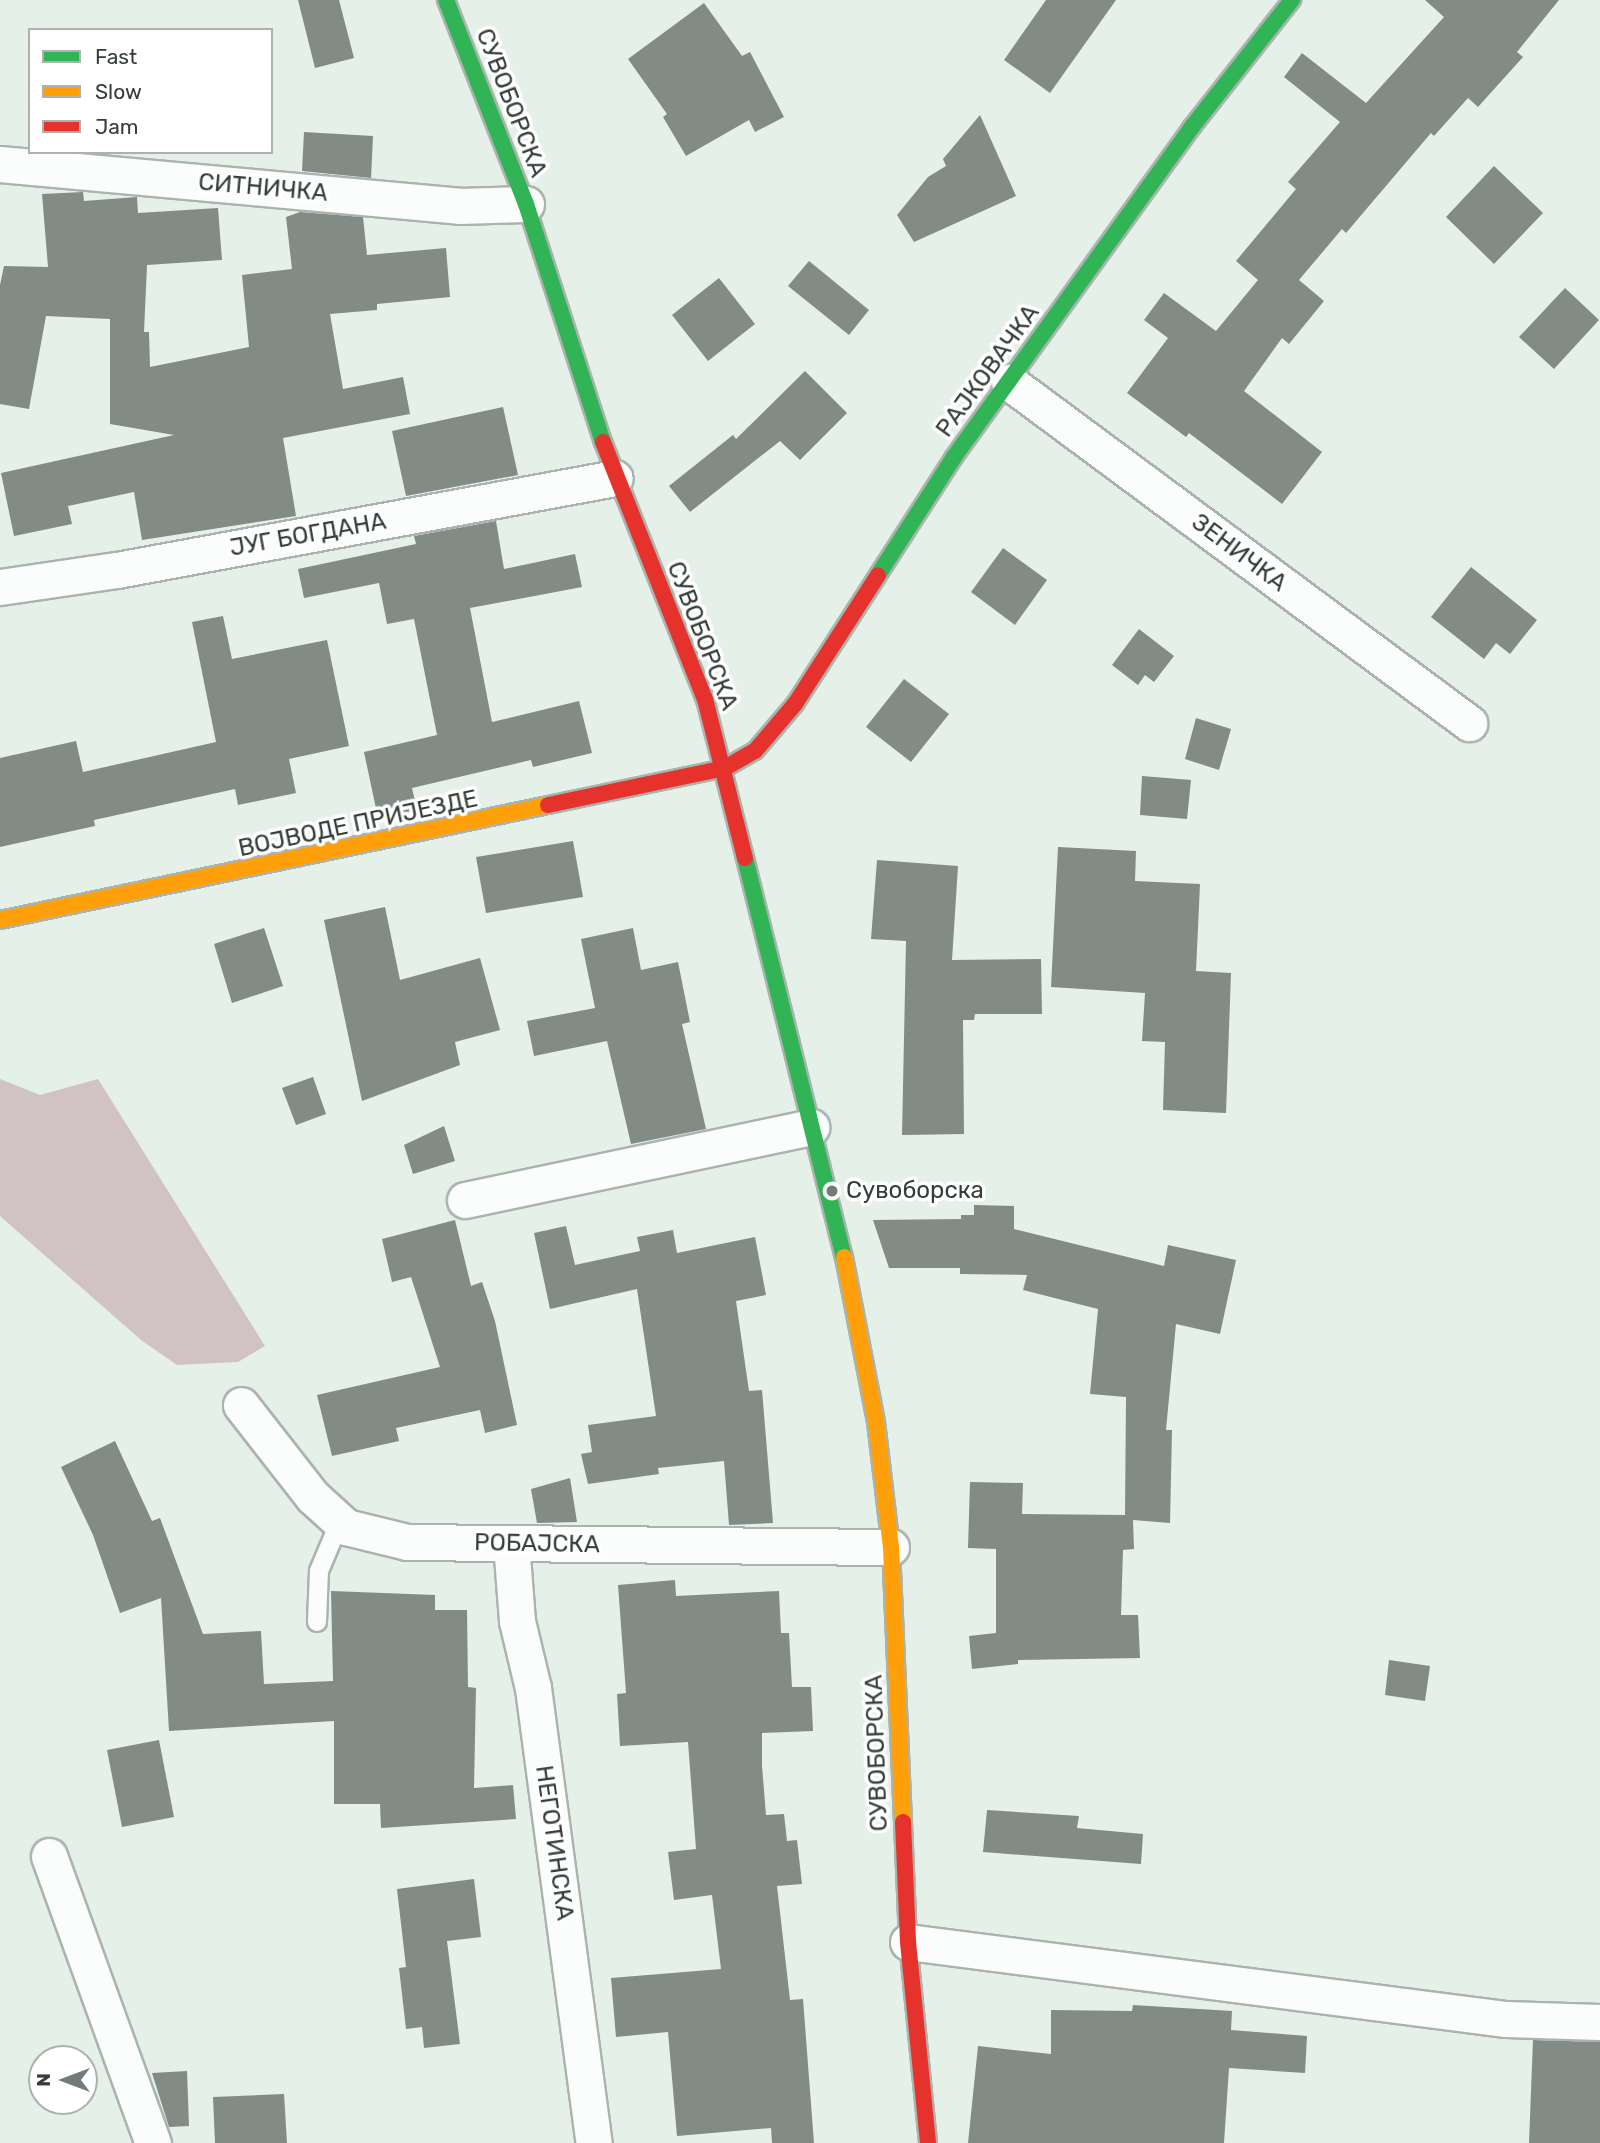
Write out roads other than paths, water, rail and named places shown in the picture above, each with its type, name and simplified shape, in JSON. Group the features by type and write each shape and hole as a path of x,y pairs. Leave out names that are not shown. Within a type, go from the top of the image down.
{"main road":[{"name":"СУВОБОРСКА","path":"446,0 526,204 615,478 699,682 725,768 852,1289 876,1422 891,1547 908,1941 928,2143"},
{"name":"РАЈКОВАЧКА","path":"725,768 755,751 795,705 954,457 1192,127 1292,0"},
{"name":"ВОЈВОДЕ ПРИЈЕЗДЕ","path":"0,920 725,768"}],"street":[{"name":"СИТНИЧКА","path":"0,164 459,206 526,204"},
{"name":"ЗЕНИЧКА","path":"1009,382 1469,723"},
{"name":"ЈУГ БОГДАНА","path":"0,587 117,570 615,478"},
{"path":"465,1200 811,1127"},
{"name":"РОБАЈСКА","path":"241,1405 313,1497 346,1527 407,1542 891,1547"},
{"name":"НЕГОТИНСКА","path":"511,1543 517,1621 533,1688 594,2143"},
{"path":"49,1856 153,2143"},
{"path":"908,1941 1506,2020 1600,2022"}],"lane":[{"path":"317,1622 319,1571 340,1521"}],"place":[{"name":"Сувоборска","path":"832,1191"}]}
